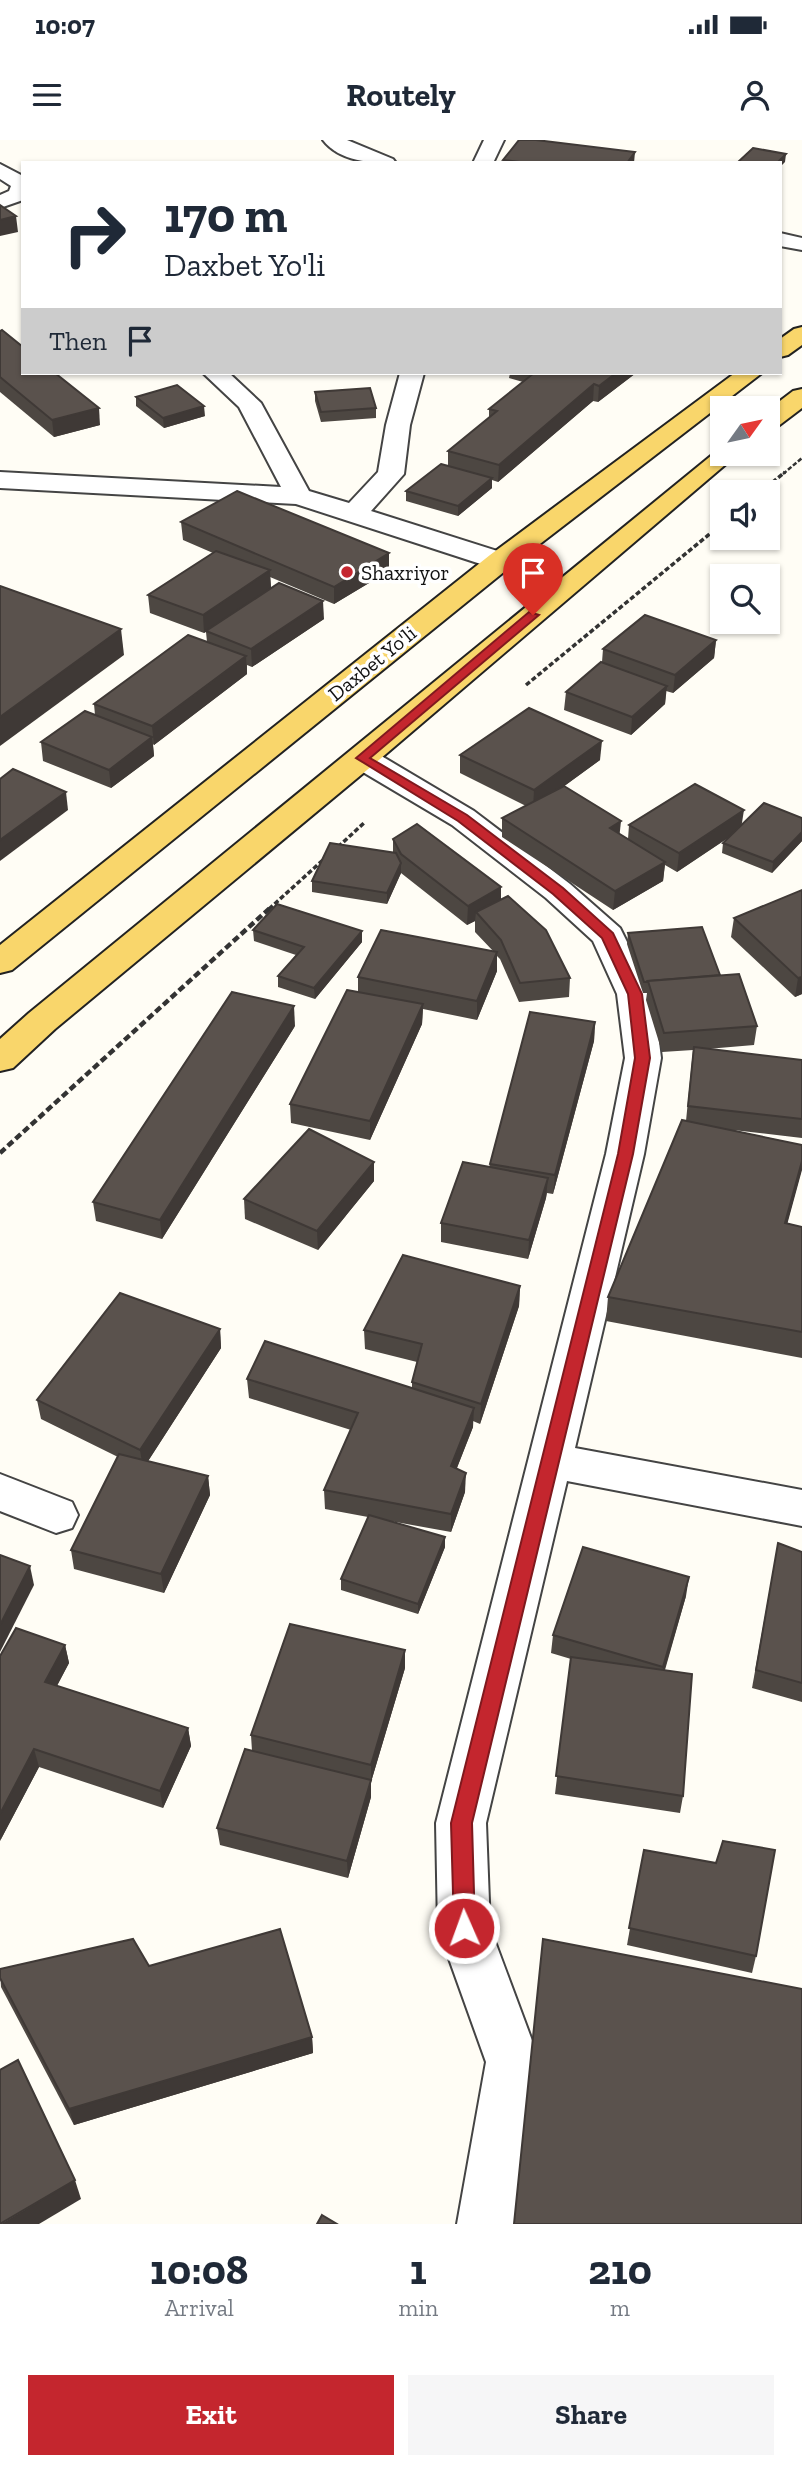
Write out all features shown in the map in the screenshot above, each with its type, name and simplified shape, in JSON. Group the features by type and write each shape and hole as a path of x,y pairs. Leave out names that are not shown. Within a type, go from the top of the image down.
{"main road":[{"path":"782,349 802,334"},
{"name":"Daxbet Yo'li","path":"0,962 500,561 747,375"},
{"path":"780,413 802,396"},
{"path":"0,1059 42,1021 711,466"}],"street":[{"path":"333,140 354,152 380,161"},
{"path":"484,161 494,140"},
{"path":"0,170 21,183"},
{"path":"4,210 18,195 21,187"},
{"path":"782,239 802,244"},
{"path":"217,375 249,403 299,496"},
{"path":"355,513 391,474 398,425 411,375"},
{"path":"0,480 299,496 500,561"},
{"path":"362,758 463,818 558,891 608,936 635,994 643,1058 625,1154 552,1461 461,1823 464,1928 513,2062 486,2224"},
{"path":"552,1461 802,1508"},
{"path":"0,1492 56,1515"}],"path":[{"path":"775,480 802,458"},
{"path":"523,688 710,534"},
{"path":"336,848 407,784"},
{"path":"0,1153 326,858"}],"building":[{"path":"519,140 635,152 628,161 503,160"},
{"path":"753,148 786,154 779,161 739,161"},
{"path":"0,205 16,216 0,220"},
{"path":"0,331 21,345 21,375 58,375 99,408 52,420 0,377"},
{"path":"532,375 613,375 599,386 594,384 499,465 448,451 497,411 489,409"},
{"path":"177,385 204,406 163,418 136,397"},
{"path":"370,388 376,408 321,412 315,392"},
{"path":"441,464 492,478 458,506 406,491"},
{"path":"237,491 389,553 334,587 181,522"},
{"path":"216,551 270,570 203,615 148,595"},
{"path":"279,583 323,601 251,649 206,631"},
{"path":"0,586 121,629 0,717"},
{"path":"645,615 716,640 675,675 603,649"},
{"path":"188,635 246,656 152,726 94,704"},
{"path":"601,662 667,686 632,717 566,692"},
{"path":"529,708 602,741 534,790 460,755"},
{"path":"85,711 152,737 109,770 41,742"},
{"path":"13,769 66,792 0,840 0,779"},
{"path":"695,784 744,810 679,853 629,825"},
{"path":"564,786 621,821 610,828 665,862 615,891 502,818"},
{"path":"764,803 802,818 802,832 773,862 723,843"},
{"path":"417,824 501,887 468,906 401,854 393,839"},
{"path":"330,843 396,853 401,863 387,893 312,881"},
{"path":"802,890 802,977 798,978 734,918"},
{"path":"508,896 546,930 570,978 520,983 501,940 476,912"},
{"path":"277,904 362,931 314,988 278,976 304,947 253,930"},
{"path":"702,927 720,975 644,982 628,933"},
{"path":"381,930 497,952 477,1001 358,977"},
{"path":"739,974 757,1026 664,1033 648,981"},
{"path":"347,990 423,1004 370,1121 290,1104"},
{"path":"232,992 294,1006 160,1220 93,1202"},
{"path":"530,1012 595,1022 555,1175 490,1164"},
{"path":"694,1047 802,1060 802,1119 688,1106"},
{"path":"682,1120 802,1145 802,1161 785,1223 802,1227 802,1332 608,1297"},
{"path":"309,1129 374,1162 317,1231 244,1199"},
{"path":"463,1162 548,1178 529,1240 441,1223"},
{"path":"403,1255 520,1286 481,1404 412,1382 422,1344 364,1330"},
{"path":"120,1293 220,1329 140,1450 37,1400"},
{"path":"265,1341 474,1408 451,1466 466,1473 451,1514 324,1490 358,1413 247,1379"},
{"path":"119,1454 208,1476 161,1574 71,1550"},
{"path":"369,1515 445,1537 418,1604 341,1579"},
{"path":"778,1543 802,1552 802,1683 756,1670"},
{"path":"583,1547 689,1577 663,1667 553,1635"},
{"path":"0,1555 30,1566 0,1625"},
{"path":"290,1624 405,1650 371,1765 251,1735"},
{"path":"16,1628 65,1645 45,1682 188,1728 160,1791 34,1749 0,1814 0,1656"},
{"path":"571,1657 692,1674 683,1796 556,1776"},
{"path":"245,1749 371,1780 347,1861 217,1828"},
{"path":"723,1841 775,1850 756,1956 629,1928 644,1850 716,1863"},
{"path":"280,1929 312,2037 69,2109 0,1978 0,1969 133,1939 149,1966"},
{"path":"543,1939 802,1989 802,2224 514,2224"},
{"path":"18,2060 75,2180 0,2224 0,2070"},
{"path":"322,2215 337,2224 317,2224"}],"place":[{"name":"Shaxriyor","path":"347,572"}],"route":[{"path":"464,1928 461,1823 552,1461 625,1154 643,1058 635,994 608,936 558,891 463,818 362,758 533,615"}]}
